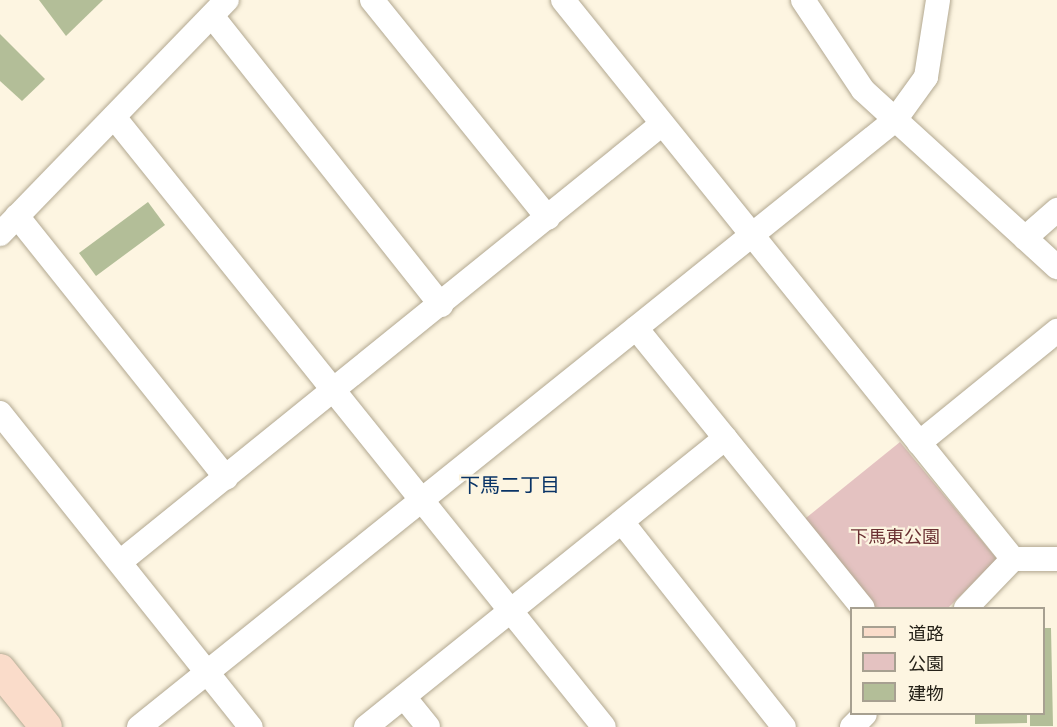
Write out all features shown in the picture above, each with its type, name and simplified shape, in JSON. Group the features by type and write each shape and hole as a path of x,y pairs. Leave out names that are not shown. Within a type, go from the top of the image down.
{"main road":[{"path":"0,670 46,727"}],"street":[{"path":"372,0 548,218"},
{"path":"803,0 863,90 1057,267"},
{"path":"138,727 423,501 895,120 926,77 938,0"},
{"path":"568,2 750,236 1013,559"},
{"path":"0,234 219,8 441,305"},
{"path":"114,117 604,727"},
{"path":"120,562 335,392 662,124"},
{"path":"1025,238 1057,210"},
{"path":"17,216 226,478"},
{"path":"636,328 861,607"},
{"path":"919,443 1057,331"},
{"path":"3,423 120,562 250,727"},
{"path":"366,727 512,612 725,438"},
{"path":"622,522 784,727"},
{"path":"968,607 1013,559 1057,559"},
{"path":"404,697 428,727"},
{"path":"852,727 864,715"}],"green space":[{"name":"下馬東公園","path":"900,442 997,559 949,607 869,607 801,522"}],"building":[{"path":"39,0 103,0 66,36"},
{"path":"0,34 45,79 22,101 0,81"},
{"path":"148,202 165,225 96,276 79,253"},
{"path":"1045,628 1051,628 1053,726 1030,726 1030,715 1045,715"},
{"path":"975,715 1027,715 1027,723 975,724"}],"district":[{"name":"下馬二丁目","path":"510,485"}]}
